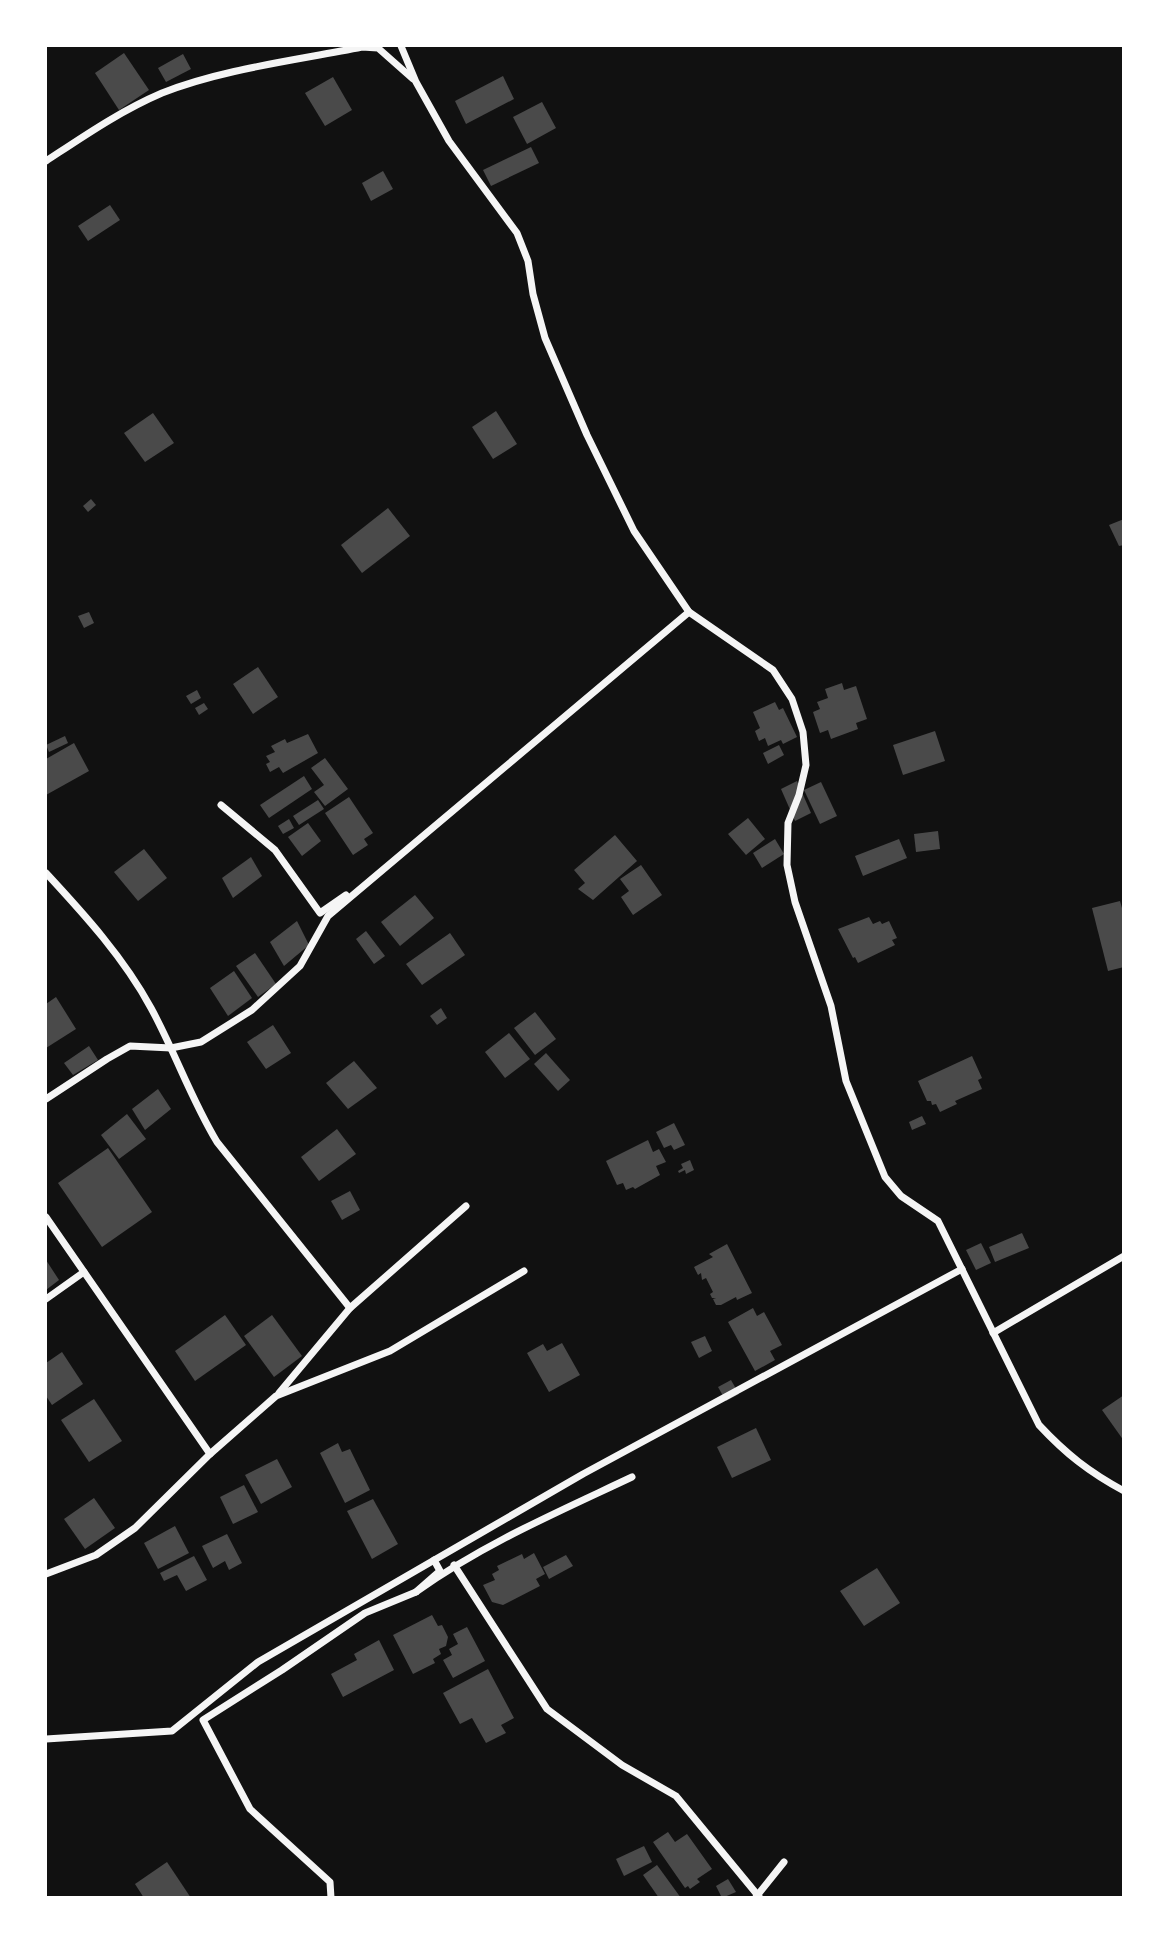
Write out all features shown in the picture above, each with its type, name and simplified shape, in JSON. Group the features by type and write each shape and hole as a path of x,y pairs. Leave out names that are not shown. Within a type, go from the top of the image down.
{"street":[{"path":"401,46 416,82 449,141 517,233 528,261 533,294 545,338 587,435 634,531 690,612 774,670 792,699 803,732 806,765 799,795 788,823 787,865 795,902 831,1006 846,1081 885,1177 901,1196 938,1222 1039,1425 1065,1453 1095,1475 1124,1491"},
{"path":"46,161 117,114 164,93 214,77 362,47 378,48 416,82"},
{"path":"46,1099 130,1046 171,1048 201,1042 252,1010 300,965 328,916 690,612"},
{"path":"221,806 275,850 320,913 389,864"},
{"path":"46,873 76,905 117,957 149,1004 202,1117 217,1142 350,1308"},
{"path":"46,1574 96,1555 135,1528 210,1454 276,1396 350,1308 466,1206"},
{"path":"46,1217 210,1454"},
{"path":"993,1333 1124,1256"},
{"path":"46,1739 172,1731 258,1662 583,1474 962,1269"},
{"path":"276,1396 390,1351 524,1271"},
{"path":"46,1299 84,1272"},
{"path":"331,1898 330,1882 250,1808 203,1720 365,1613 416,1592 454,1565 517,1530 632,1477"},
{"path":"416,1592 440,1571 434,1560"},
{"path":"454,1565 547,1709 622,1765 676,1796 757,1897 784,1862"}],"building":[{"path":"124,53 149,90 119,110 95,73"},
{"path":"183,54 191,69 166,82 158,68"},
{"path":"503,76 514,99 466,124 455,101"},
{"path":"333,77 352,110 325,126 305,93"},
{"path":"542,102 556,128 527,144 513,117"},
{"path":"531,147 539,163 491,186 483,170"},
{"path":"383,171 393,189 371,201 362,183"},
{"path":"110,205 120,220 88,241 78,226"},
{"path":"496,411 517,444 493,459 472,427"},
{"path":"153,413 174,443 145,462 124,433"},
{"path":"91,499 96,505 88,512 83,506"},
{"path":"388,508 410,536 362,573 341,545"},
{"path":"1124,519 1124,545 1119,546 1109,525"},
{"path":"89,612 94,623 84,628 78,616"},
{"path":"258,667 278,697 253,714 233,684"},
{"path":"842,683 844,690 856,686 867,719 856,723 858,729 831,739 828,730 820,733 813,712 820,709 817,702 828,698 825,689"},
{"path":"197,690 201,698 191,704 186,696"},
{"path":"775,702 779,710 783,708 797,737 783,744 781,740 768,746 765,738 759,741 755,731 760,728 753,712"},
{"path":"204,703 208,709 199,715 195,708"},
{"path":"935,731 945,761 903,775 893,745"},
{"path":"308,734 318,753 283,773 279,767 270,772 266,764 270,762 266,756 275,752 271,746 285,739 287,743"},
{"path":"65,736 68,743 49,752 46,745"},
{"path":"74,743 89,771 46,795 46,759"},
{"path":"779,745 784,755 768,764 763,753"},
{"path":"325,758 348,789 325,806 314,792 324,785 311,768"},
{"path":"304,776 312,789 269,818 260,805"},
{"path":"797,781 811,813 795,821 781,789"},
{"path":"821,782 837,816 820,824 804,790"},
{"path":"349,797 373,833 364,839 368,845 353,855 325,813"},
{"path":"318,800 324,809 299,825 293,816"},
{"path":"748,818 765,839 746,855 728,834"},
{"path":"289,819 294,828 283,834 278,826"},
{"path":"308,823 321,841 302,856 288,837"},
{"path":"938,831 940,849 916,852 914,834"},
{"path":"615,835 637,861 593,900 578,889 585,883 574,870"},
{"path":"775,839 784,854 762,868 753,853"},
{"path":"899,839 907,858 863,876 855,856"},
{"path":"144,849 167,878 138,901 114,872"},
{"path":"251,857 262,876 233,898 222,878"},
{"path":"641,865 662,895 633,915 621,897 629,891 620,879"},
{"path":"415,895 434,918 400,946 381,922"},
{"path":"1120,901 1124,915 1124,967 1108,971 1092,908"},
{"path":"869,917 873,924 889,921 897,938 892,940 895,945 858,963 838,929"},
{"path":"297,921 309,945 284,966 270,942"},
{"path":"366,931 385,956 374,964 356,939"},
{"path":"450,933 465,955 422,985 406,964"},
{"path":"255,953 276,984 258,997 236,966"},
{"path":"234,971 252,998 228,1016 210,988"},
{"path":"56,997 76,1029 46,1048 46,1004"},
{"path":"441,1008 447,1018 437,1025 430,1016"},
{"path":"535,1012 556,1039 535,1055 514,1028"},
{"path":"273,1025 291,1053 266,1069 247,1042"},
{"path":"509,1033 530,1059 505,1078 485,1052"},
{"path":"89,1046 98,1060 73,1075 64,1063"},
{"path":"546,1053 570,1080 558,1091 534,1064"},
{"path":"972,1056 982,1078 978,1080 982,1089 955,1101 957,1104 940,1112 936,1104 932,1105 931,1101 927,1101 918,1081"},
{"path":"354,1061 377,1088 348,1109 326,1083"},
{"path":"158,1089 171,1109 145,1130 132,1109"},
{"path":"127,1114 146,1139 119,1159 101,1135"},
{"path":"922,1116 926,1124 912,1130 909,1122"},
{"path":"674,1123 685,1145 674,1150 671,1145 664,1148 656,1132"},
{"path":"337,1129 356,1154 319,1181 301,1157"},
{"path":"648,1140 653,1152 659,1149 666,1162 656,1166 660,1175 635,1189 633,1187 626,1190 623,1183 617,1185 606,1161"},
{"path":"108,1148 152,1212 102,1247 58,1183"},
{"path":"690,1160 694,1170 686,1174 685,1170 679,1173 683,1168 681,1164"},
{"path":"350,1191 360,1210 342,1220 331,1201"},
{"path":"1022,1233 1029,1248 995,1262 989,1247"},
{"path":"981,1243 991,1263 976,1270 966,1250"},
{"path":"727,1244 752,1293 716,1305 713,1299 716,1298 712,1298 710,1294 713,1292 706,1278 702,1280 701,1273 698,1275 694,1267 713,1257 709,1254"},
{"path":"46,1260 59,1280 46,1290"},
{"path":"753,1308 757,1316 764,1312 782,1345 770,1351 775,1360 755,1371 728,1322"},
{"path":"225,1315 246,1345 195,1381 175,1351"},
{"path":"272,1315 302,1356 274,1377 244,1336"},
{"path":"705,1336 712,1351 699,1358 691,1342"},
{"path":"562,1343 580,1375 549,1392 527,1353 543,1344 547,1351"},
{"path":"62,1352 83,1384 52,1405 46,1396 46,1363"},
{"path":"731,1380 739,1394 726,1401 718,1387"},
{"path":"1124,1395 1124,1441 1102,1410"},
{"path":"94,1399 122,1441 89,1462 61,1420"},
{"path":"756,1428 771,1460 732,1478 717,1447"},
{"path":"338,1443 342,1452 350,1449 370,1490 345,1503 320,1453"},
{"path":"277,1459 292,1487 261,1504 245,1475"},
{"path":"244,1485 258,1512 233,1524 220,1497"},
{"path":"94,1498 115,1528 85,1549 64,1519"},
{"path":"373,1499 398,1544 372,1559 347,1511"},
{"path":"175,1526 189,1553 158,1569 144,1543"},
{"path":"227,1534 242,1563 229,1570 225,1561 213,1568 202,1546"},
{"path":"534,1553 545,1574 536,1579 540,1586 503,1605 492,1602 483,1585 495,1580 492,1574 499,1570 497,1566 522,1554 524,1559"},
{"path":"566,1555 573,1566 549,1579 543,1567"},
{"path":"194,1556 207,1580 186,1591 177,1575 164,1581 160,1573"},
{"path":"877,1568 900,1603 864,1626 840,1591"},
{"path":"432,1615 438,1626 442,1625 448,1637 446,1646 439,1649 441,1654 433,1659 435,1663 413,1674 393,1635"},
{"path":"467,1627 485,1661 453,1678 443,1660 452,1655 449,1649 458,1644 453,1634"},
{"path":"379,1640 394,1670 343,1697 331,1674 357,1660 354,1654"},
{"path":"488,1669 514,1718 501,1725 506,1733 486,1743 472,1718 460,1724 443,1693"},
{"path":"668,1832 675,1842 687,1834 712,1869 697,1879 700,1882 690,1889 688,1886 685,1888 653,1842"},
{"path":"644,1846 652,1862 624,1876 616,1859"},
{"path":"167,1862 191,1898 144,1898 135,1884"},
{"path":"657,1865 681,1898 659,1898 643,1875"},
{"path":"728,1879 736,1892 722,1898 716,1886"}]}
